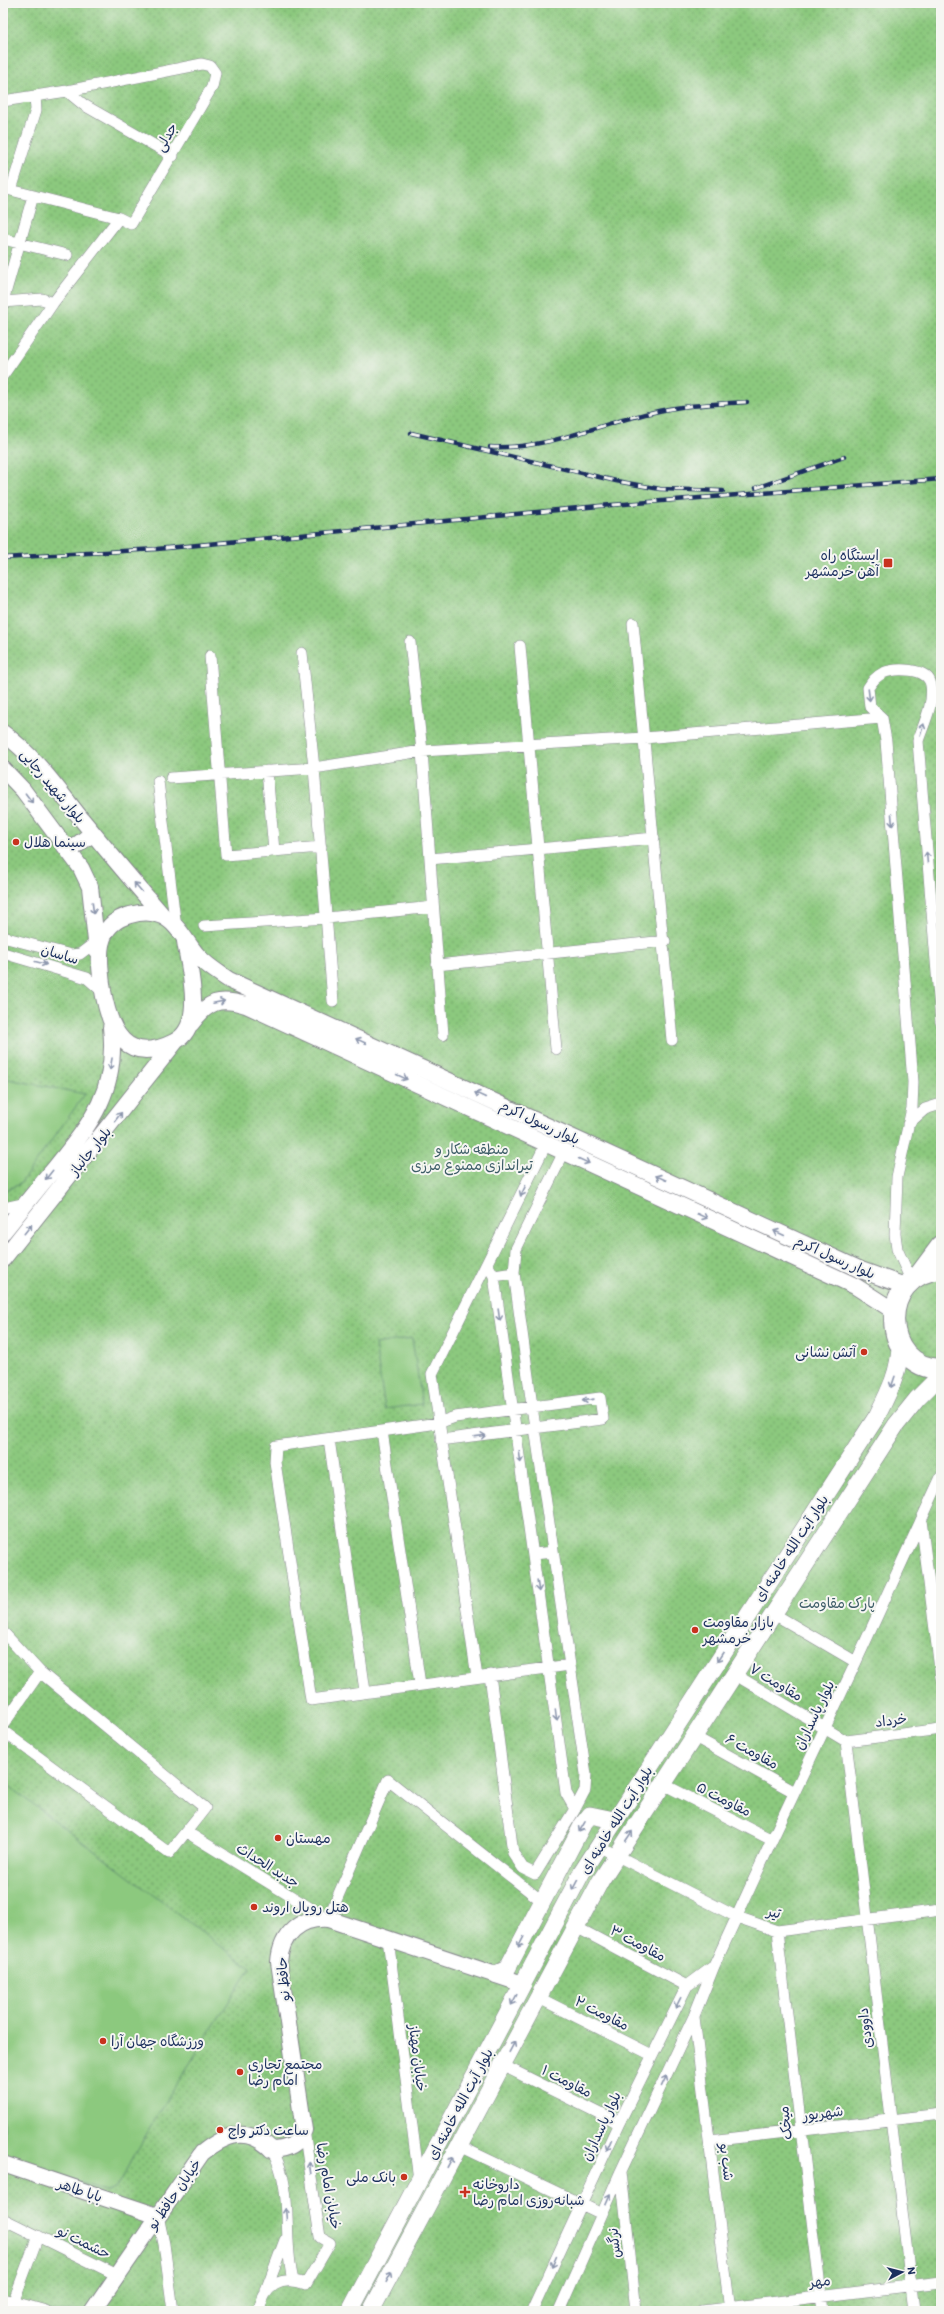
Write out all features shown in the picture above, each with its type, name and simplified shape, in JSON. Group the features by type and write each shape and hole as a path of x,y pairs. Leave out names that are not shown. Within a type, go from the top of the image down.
{"highway":[{"path":"941,1246 900,1294 894,1311 896,1334 900,1344 916,1361 926,1367 941,1370"},
{"path":"912,1280 941,1268"}],"main road":[{"name":"بلوار شهید رجایی","path":"3,733 14,741 44,773 163,916"},
{"name":"بلوار شهید رجایی","path":"3,769 23,790 81,868 90,887 98,961"},
{"path":"69,851 93,833"},
{"path":"152,912 163,916 181,935 194,1011 190,1025 176,1041 164,1047 137,1048 117,1036 111,1025 98,961 104,935 113,924 124,916 136,913 152,912"},
{"name":"بلوار رسول اکرم","path":"181,935 200,958 230,980 861,1270 912,1280"},
{"name":"بلوار رسول اکرم","path":"190,1025 201,1010 214,1002 228,1000 246,1005 855,1286 894,1311"},
{"name":"بلوار جانباز","path":"3,1232 86,1129 98,1109 103,1097 112,1062 113,1048 111,1025"},
{"name":"بلوار جانباز","path":"3,1259 176,1041"},
{"path":"526,1134 533,1119"},
{"name":"بلوار آیت الله خامنه ای","path":"351,2310 523,1984 598,1846 877,1416 893,1385 900,1360 900,1344"},
{"name":"بلوار آیت الله خامنه ای","path":"371,2311 615,1856 695,1737 734,1674 896,1426 917,1399 941,1375"},
{"path":"496,1974 507,1969 583,1824 590,1815 614,1820"},
{"name":"حافظ نو","path":"304,2130 280,1962 280,1951 285,1939 293,1928 305,1921 317,1918 328,1919 523,1984"},
{"path":"272,2150 291,2147 298,2142 304,2130"},
{"name":"خیابان حافظ نو","path":"93,2311 193,2164 216,2142 229,2136 253,2136 272,2150"},
{"name":"بابا طاهر","path":"3,2164 158,2216"}],"street":[{"name":"جدلی","path":"3,101 68,91 202,64 210,66 215,73 212,86 173,156 131,224 119,218"},
{"path":"68,91 84,105 173,156"},
{"path":"3,374 53,303 119,218 7,189 36,110 35,96"},
{"path":"33,196 3,301 42,298 53,303"},
{"path":"3,239 67,255"},
{"path":"633,623 672,1040"},
{"path":"410,642 422,751 443,1035"},
{"path":"520,646 556,1049"},
{"path":"302,653 314,768 333,1001"},
{"path":"210,656 226,855 321,847"},
{"path":"912,1280 899,1256 895,1234 897,1177 908,1124 913,1082 887,749 882,718 870,707 868,688 875,678 884,672 913,670 924,674 931,683 932,702 918,741 941,1022"},
{"path":"172,778 314,768 422,751 530,746 644,738 882,718"},
{"path":"267,771 274,851"},
{"path":"158,782 181,935"},
{"path":"430,859 654,838"},
{"path":"204,926 327,918 433,907"},
{"name":"ساسان","path":"3,937 70,955 80,954 96,941"},
{"path":"437,965 664,942"},
{"name":"ساسان","path":"3,953 87,978 104,993"},
{"path":"908,1124 925,1109 941,1104"},
{"path":"477,1677 438,1424 432,1374 546,1144"},
{"path":"490,1675 513,1853 523,1868 535,1874 585,1790 586,1774 535,1428 514,1273 516,1249 564,1152"},
{"path":"530,1176 547,1185"},
{"path":"3,1208 26,1203"},
{"path":"486,1264 494,1276 550,1668 566,1793 575,1809"},
{"path":"494,1276 514,1273"},
{"path":"441,1440 603,1419 600,1398 455,1417 438,1424 276,1446 274,1462 311,1700 365,1691 570,1665"},
{"path":"382,1431 420,1684"},
{"path":"329,1440 365,1691"},
{"name":"بلوار پاسداران","path":"558,2311 621,2171 694,2016 714,1966 941,1476"},
{"path":"921,1519 941,1677"},
{"path":"534,1554 553,1552"},
{"path":"774,1614 856,1662"},
{"path":"3,1632 40,1672 205,1808 169,1853 3,1731"},
{"path":"3,1725 40,1672"},
{"name":"مقاومت ۷","path":"734,1674 846,1741"},
{"name":"خرداد","path":"846,1741 941,1730"},
{"name":"مقاومت ۶","path":"695,1737 794,1792"},
{"name":"داوودی","path":"846,1741 914,2311"},
{"path":"328,1919 388,1780 543,1902"},
{"name":"مقاومت ۵","path":"663,1784 772,1840"},
{"name":"جدبد الحداث","path":"193,1836 328,1919"},
{"name":"تیر","path":"598,1846 737,1917 777,1931 941,1910"},
{"name":"مقاومت ۳","path":"576,1927 687,1986"},
{"name":"میخک","path":"777,1931 823,2311"},
{"name":"خیابان مهناز","path":"388,1939 419,2181"},
{"name":"بلوار پاسداران","path":"532,2311 580,2204 687,1986 714,1966"},
{"name":"مقاومت ۲","path":"538,1998 652,2055"},
{"name":"شب بو","path":"694,2016 730,2309"},
{"name":"مقاومت ۱","path":"502,2065 619,2123"},
{"name":"شهریور","path":"709,2141 941,2114"},
{"name":"خیابان امام رضا","path":"293,2280 306,2284 330,2243 320,2236 304,2130"},
{"path":"459,2146 602,2214"},
{"name":"خیابان حافظ نو","path":"272,2150 279,2162 283,2178 288,2230 287,2251 293,2280"},
{"name":"نرگس","path":"621,2171 636,2311"},
{"path":"158,2216 164,2244 173,2311"},
{"name":"حشمت نو","path":"3,2219 117,2275"},
{"path":"259,2311 288,2230"},
{"path":"38,2236 9,2304 46,2311"},
{"path":"266,2290 279,2283 293,2280"},
{"name":"مهر","path":"702,2311 730,2309 821,2296 941,2282"}],"green space":[{"name":"منطقه شکار و تیراندازی ممنوع مرزی","path":"3,3 941,3 941,2311 3,2311"},
{"path":"3,1078 85,1094 20,1184 3,1191"},
{"path":"412,1338 422,1404 385,1409 375,1344"},
{"name":"ورزشگاه جهان آرا","path":"3,1782 250,1968 158,2114 115,2189 108,2192 3,2156"}],"railway":[{"path":"490,447 511,447 551,441 662,410 698,405 747,402"},
{"path":"411,433 616,481 660,489 723,491"},
{"path":"756,488 844,457"},
{"path":"3,558 157,549 599,506 941,479"}],"place":[{"name":"ایستگاه راه آهن خرمشهر","path":"888,563"},
{"name":"سینما هلال","path":"16,842"},
{"name":"آتش نشانی","path":"864,1352"},
{"name":"بازار مقاومت خرمشهر","path":"695,1630"},
{"name":"مهستان","path":"278,1838"},
{"name":"هتل رویال اروند","path":"254,1907"},
{"name":"ورزشگاه جهان آرا","path":"103,2041"},
{"name":"مجتمع تجاری امام رضا","path":"240,2072"},
{"name":"ساعت دکتر واچ","path":"220,2130"},
{"name":"بانک ملی","path":"404,2177"},
{"name":"داروخانه شبانه‌روزی امام رضا","path":"465,2192"}],"park label":[{"name":"پارک مقاومت","path":"837,1603"}]}
